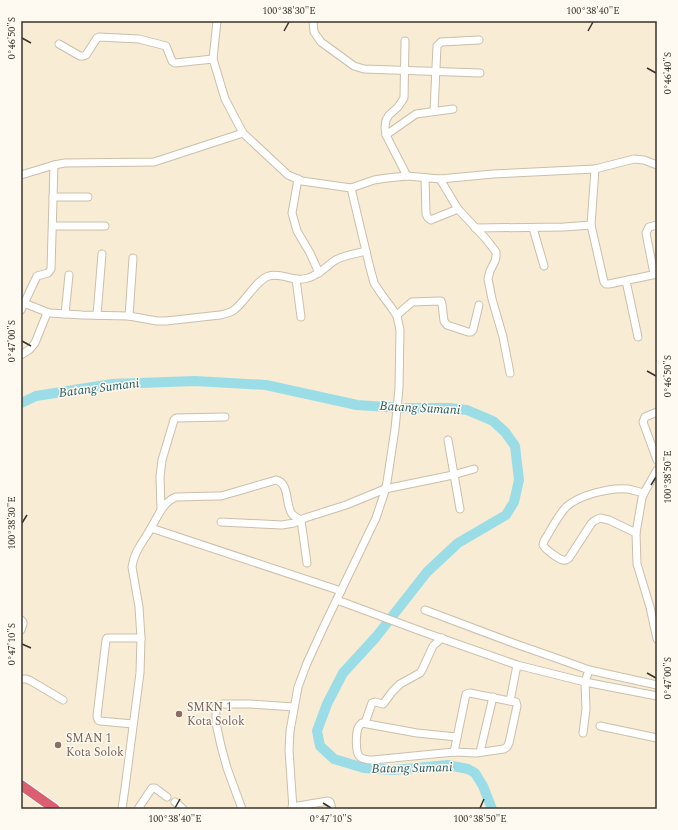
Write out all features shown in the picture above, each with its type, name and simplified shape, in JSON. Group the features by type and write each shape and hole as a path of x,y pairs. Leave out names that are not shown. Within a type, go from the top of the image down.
{"highway":[{"path":"21,785 56,809"}],"street":[{"path":"217,21 213,59 225,99 244,133 288,175 302,181 351,188 374,180 387,178 408,176 440,179 493,174 595,169 634,159 644,160 657,165"},
{"path":"313,21 313,31 321,42 354,66 364,69 480,73"},
{"path":"59,44 80,56 83,56 86,55 99,37 135,38 166,46 172,60 175,63 213,59"},
{"path":"405,40 404,98 398,107 389,115 386,120 385,127 386,135 408,176"},
{"path":"434,111 438,44 441,42 479,40"},
{"path":"386,135 416,114 453,109"},
{"path":"21,175 65,163 154,162 244,133"},
{"path":"21,310 37,276 48,273 51,268 54,165"},
{"path":"595,169 590,224 604,282 606,284 656,274 646,233 649,227 657,225"},
{"path":"425,178 428,218 431,220 458,209"},
{"path":"298,179 292,213 297,231 319,272"},
{"path":"440,179 458,209 496,252 495,261 488,279 503,337 510,373"},
{"path":"332,809 330,802 328,801 292,808 289,750 290,731 298,687 307,663 376,518 385,489 395,429 399,388 400,330 397,315 374,283 351,188"},
{"path":"53,197 88,197"},
{"path":"475,228 564,227 590,224"},
{"path":"53,226 105,226"},
{"path":"533,228 544,266"},
{"path":"24,303 47,313 129,316 157,321 220,315 234,310 260,282 269,276 274,275 299,280 311,277 335,261 366,250"},
{"path":"97,315 102,254"},
{"path":"129,316 133,258"},
{"path":"65,314 69,275"},
{"path":"296,279 301,317"},
{"path":"626,281 638,337"},
{"path":"397,315 412,302 441,301 445,324 471,332 473,330 479,305"},
{"path":"21,355 35,344 47,313"},
{"path":"657,412 645,417 643,422 657,460"},
{"path":"160,510 160,477 162,460 174,420 176,418 226,418"},
{"path":"448,440 460,509"},
{"path":"221,522 282,525 294,523 346,505 385,489 453,475 474,469"},
{"path":"657,470 642,498 636,533 637,564 654,608 657,639"},
{"path":"122,809 140,674 141,638 139,607 132,567 137,550 160,510 171,499 176,497 221,496 276,480 284,486 292,514 301,520"},
{"path":"636,533 609,520 600,518 590,524 566,560 562,560 545,549 543,545 552,528 572,502 600,492 616,489 628,489 644,493"},
{"path":"301,520 307,564"},
{"path":"151,528 341,591"},
{"path":"337,600 517,665 585,682 657,696"},
{"path":"425,610 589,670 657,685"},
{"path":"21,620 23,624 21,630"},
{"path":"133,724 100,721 98,720 97,716 107,638 141,638"},
{"path":"365,723 372,703 375,702 383,704 400,684 420,672 424,668 433,646 442,638"},
{"path":"510,701 517,665"},
{"path":"583,733 586,709 585,682 589,670"},
{"path":"21,679 31,681 63,700"},
{"path":"454,752 466,694 470,693 516,702 517,706 508,745 506,748 501,750 454,752 373,760 363,759 357,753 357,730 360,724 365,723 417,733 457,737"},
{"path":"480,752 493,697"},
{"path":"242,809 227,768 221,746 216,723 217,706 223,704 250,704 294,707"},
{"path":"600,726 657,738"},
{"path":"138,809 152,788 155,788 167,797"},
{"path":"175,802 183,809"}],"waterway":[{"name":"Batang Sumani","path":"21,403 36,396 112,384 195,381 266,385 357,405 467,410 493,421 505,432 515,446 519,480 514,502 506,515 458,543 427,572 376,637 343,673 327,704 317,731 320,746 334,759 364,768 393,770 448,765 468,769 475,773 483,786 492,809"}],"place":[{"name":"SMKN 1 Kota Solok","path":"179,714"},
{"name":"SMAN 1 Kota Solok","path":"58,745"}]}
